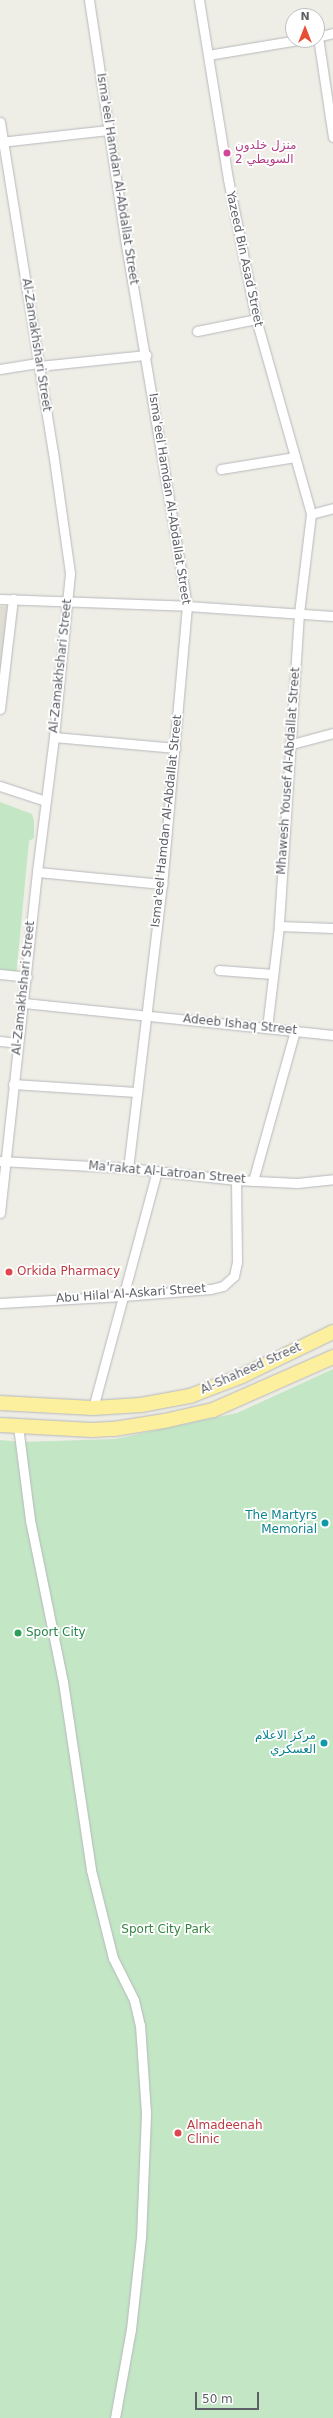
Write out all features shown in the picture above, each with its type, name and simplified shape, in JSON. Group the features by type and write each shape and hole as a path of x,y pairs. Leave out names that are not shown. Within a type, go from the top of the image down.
{"highway":[{"name":"Al-Shaheed Street","path":"0,1402 93,1408 142,1405 190,1396 242,1376 333,1332"},
{"name":"Al-Shaheed Street","path":"0,1425 114,1429 185,1417 213,1410 237,1401 333,1357"}],"street":[{"name":"Isma'eel Hamdan Al-Abdallat Street","path":"89,0 108,130 187,606 176,748 162,884 128,1168"},
{"name":"Yazeed Bin Asad Street","path":"199,0 203,35 208,55 228,179 256,319 311,514"},
{"path":"208,55 285,42"},
{"path":"319,48 333,137"},
{"name":"Al-Zamakhshari Street","path":"0,122 39,365 70,573 54,737 37,872 27,977 3,1161 0,1213"},
{"path":"2,142 108,130"},
{"path":"197,331 256,319"},
{"path":"0,369 146,355"},
{"path":"220,469 295,456"},
{"path":"311,514 333,508"},
{"name":"Mhawesh Yousef Al-Abdallat Street","path":"267,1028 279,926 292,744 299,613 311,514"},
{"path":"0,599 187,606 333,616"},
{"path":"0,709 13,600"},
{"path":"292,744 333,733"},
{"path":"54,737 176,748"},
{"path":"0,786 46,801"},
{"path":"37,872 162,884"},
{"path":"279,926 333,928"},
{"path":"219,970 273,974"},
{"path":"0,974 27,977"},
{"name":"Adeeb Ishaq Street","path":"24,1003 333,1035"},
{"path":"253,1181 295,1031"},
{"path":"0,1041 18,1042"},
{"path":"13,1084 136,1092"},
{"name":"Ma'rakat Al-Latroan Street","path":"3,1161 128,1168 253,1181 296,1183 333,1179"},
{"path":"93,1408 157,1171"},
{"name":"Abu Hilal Al-Askari Street","path":"0,1303 211,1289 230,1281 234,1276 237,1262 236,1180"},
{"path":"18,1426 30,1520 63,1682 91,1870 113,1958 134,2000 140,2025 146,2114 142,2237 131,2329 115,2418"}],"shaded area":[{"path":"0,606 7,607 0,673"}],"green space":[{"path":"0,802 32,814 34,821 34,838 29,841 16,977 0,975"},
{"name":"Sport City Park","path":"333,1369 333,2418 0,2418 0,1440 22,1442 115,1439 237,1413"}],"place":[{"name":"منزل خلدون السويطي 2","path":"227,153"},
{"name":"Orkida Pharmacy","path":"9,1272"},
{"name":"The Martyrs Memorial","path":"325,1523"},
{"name":"Sport City","path":"18,1633"},
{"name":"مركز الاعلام العسكري","path":"324,1743"},
{"name":"Almadeenah Clinic","path":"178,2133"}]}
